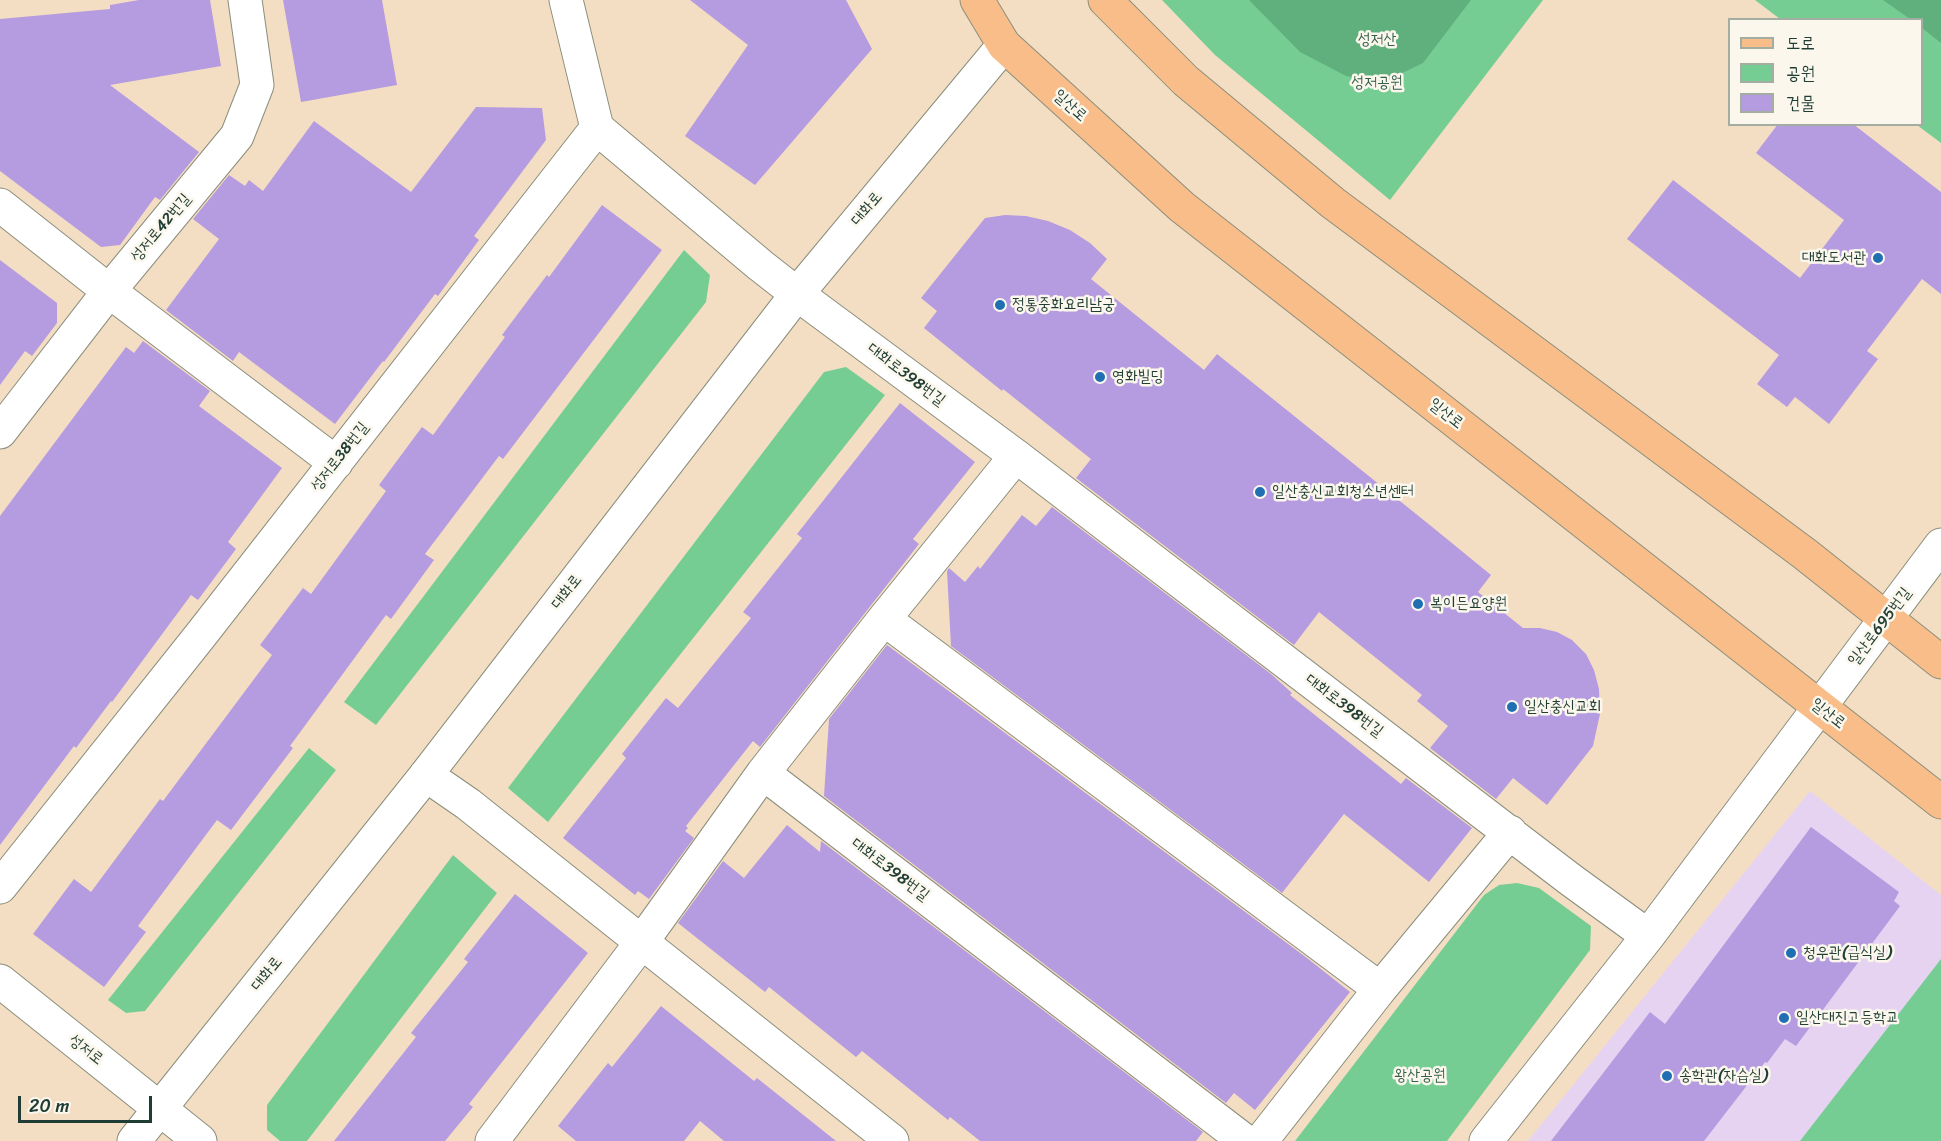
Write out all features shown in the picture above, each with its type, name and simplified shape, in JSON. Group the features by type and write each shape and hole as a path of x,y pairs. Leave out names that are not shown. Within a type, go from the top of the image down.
{"main road":[{"name":"일산로","path":"977,0 1004,45 1182,207 1941,802"},
{"path":"1105,0 1186,81 1333,203 1804,554 1941,662"}],"street":[{"name":"성저로42번길","path":"0,432 108,291 237,136 257,85 244,0"},
{"path":"566,0 597,128"},
{"name":"대화로","path":"134,1141 158,1108 426,775 796,294 1004,45"},
{"name":"대화로398번길","path":"597,128 796,294 1016,456 1571,880 1648,936"},
{"name":"성저로38번길","path":"0,887 200,636 597,128"},
{"path":"0,205 108,291 336,463"},
{"path":"492,1141 641,944 763,773 1016,456"},
{"name":"일산로695번길","path":"1486,1141 1648,936 1941,545"},
{"path":"884,619 1380,989"},
{"name":"대화로398번길","path":"763,773 1245,1141"},
{"path":"426,775 468,804 889,1140"},
{"path":"1261,1141 1380,989 1510,832"},
{"name":"성저로","path":"0,981 200,1141"}],"shaded area":[{"name":"일산대진고등학교","path":"1810,791 1941,895 1941,1141 1528,1141"}],"green space":[{"name":"성저공원","path":"1162,0 1543,0 1390,200 1215,55"},
{"name":"성저산","path":"1249,0 1471,0 1423,63 1384,82 1346,76 1300,52"},
{"path":"1755,0 1941,0 1941,143 1918,126 1923,126 1923,18 1779,18"},
{"path":"1883,0 1941,0 1941,43 1923,29 1923,18 1909,18"},
{"path":"684,250 710,275 706,302 376,725 344,702"},
{"path":"846,367 885,395 548,822 508,788 824,372"},
{"path":"309,748 336,770 145,1011 126,1013 108,1000"},
{"path":"453,855 497,893 307,1141 280,1141 267,1130 267,1105"},
{"name":"왕산공원","path":"1517,883 1539,888 1591,926 1590,950 1447,1141 1295,1141 1484,895 1499,885"},
{"path":"1941,959 1941,1141 1800,1141"}],"building":[{"path":"139,0 210,0 221,66 110,85 199,152 160,200 155,197 120,245 101,247 0,171 0,19 110,9 110,5"},
{"path":"283,0 382,0 397,85 301,102"},
{"path":"690,0 846,0 872,49 755,185 685,136 748,45"},
{"path":"476,107 542,108 546,140 474,236 479,240 438,296 435,294 335,424 239,352 233,361 166,310 219,239 193,219 229,175 245,186 249,180 263,191 314,121 411,192"},
{"name":"대화도서관","path":"1776,126 1856,126 1941,192 1941,294 1922,279 1867,351 1878,359 1829,424 1795,397 1787,407 1757,384 1779,355 1627,239 1673,180 1800,278 1844,220 1756,153"},
{"path":"602,205 662,250 503,459 499,456 425,554 434,560 391,619 386,615 290,746 293,748 231,830 217,820 138,926 146,932 104,987 33,934 74,879 91,892 160,799 163,801 272,655 260,645 303,588 311,594 386,491 379,485 422,427 433,435 505,337 502,335 547,275 549,277"},
{"path":"1005,215 1026,216 1048,221 1070,230 1090,243 1107,259 1091,279 1204,370 1217,354 1431,526 1491,575 1478,592 1523,628 1540,628 1557,632 1572,640 1586,654 1594,670 1599,689 1600,714 1593,746 1547,805 1513,778 1496,799 1430,748 1448,726 1417,701 1422,695 1319,612 1294,645 1076,478 1091,459 924,328 937,311 921,298 985,218"},
{"path":"0,260 57,303 57,323 32,356 25,351 0,385"},
{"path":"143,341 210,391 199,406 282,468 228,542 236,549 198,600 191,595 112,702 76,748 74,746 0,845 0,516 126,347 134,353"},
{"path":"900,403 975,462 913,539 919,544 760,747 753,741 686,826 688,828 685,831 694,838 649,899 638,891 635,895 563,838 626,758 622,754 666,698 678,708 751,618 743,612 802,538 797,534"},
{"path":"1052,507 1271,674 1292,693 1290,695 1401,784 1406,778 1472,828 1429,882 1344,814 1282,893 951,646 947,571 949,568 965,582 978,566 980,569 1022,515 1036,526"},
{"path":"887,645 1350,992 1255,1110 1234,1093 1226,1103 824,796 829,719"},
{"path":"787,825 820,852 821,841 1203,1132 1196,1141 980,1141 950,1117 948,1120 862,1051 856,1057 769,987 765,992 678,923 723,861 744,878"},
{"path":"1811,827 1899,892 1894,901 1900,906 1796,1046 1785,1039 1704,1141 1551,1141 1650,1012 1665,1024"},
{"path":"515,894 588,953 469,1104 473,1107 445,1141 334,1141 416,1037 411,1033 468,962 464,959"},
{"path":"661,1006 754,1081 757,1078 836,1141 724,1141 700,1121 684,1141 576,1141 558,1126 608,1063 612,1067"}],"place":[{"name":"대화도서관","path":"1878,258"},
{"name":"정통중화요리남궁","path":"1000,305"},
{"name":"영화빌딩","path":"1100,377"},
{"name":"일산충신교회청소년센터","path":"1260,492"},
{"name":"복이든요양원","path":"1418,604"},
{"name":"일산충신교회","path":"1512,707"},
{"name":"청우관(급식실)","path":"1791,953"},
{"name":"일산대진고등학교","path":"1784,1018"},
{"name":"송학관(자습실)","path":"1667,1076"}]}
